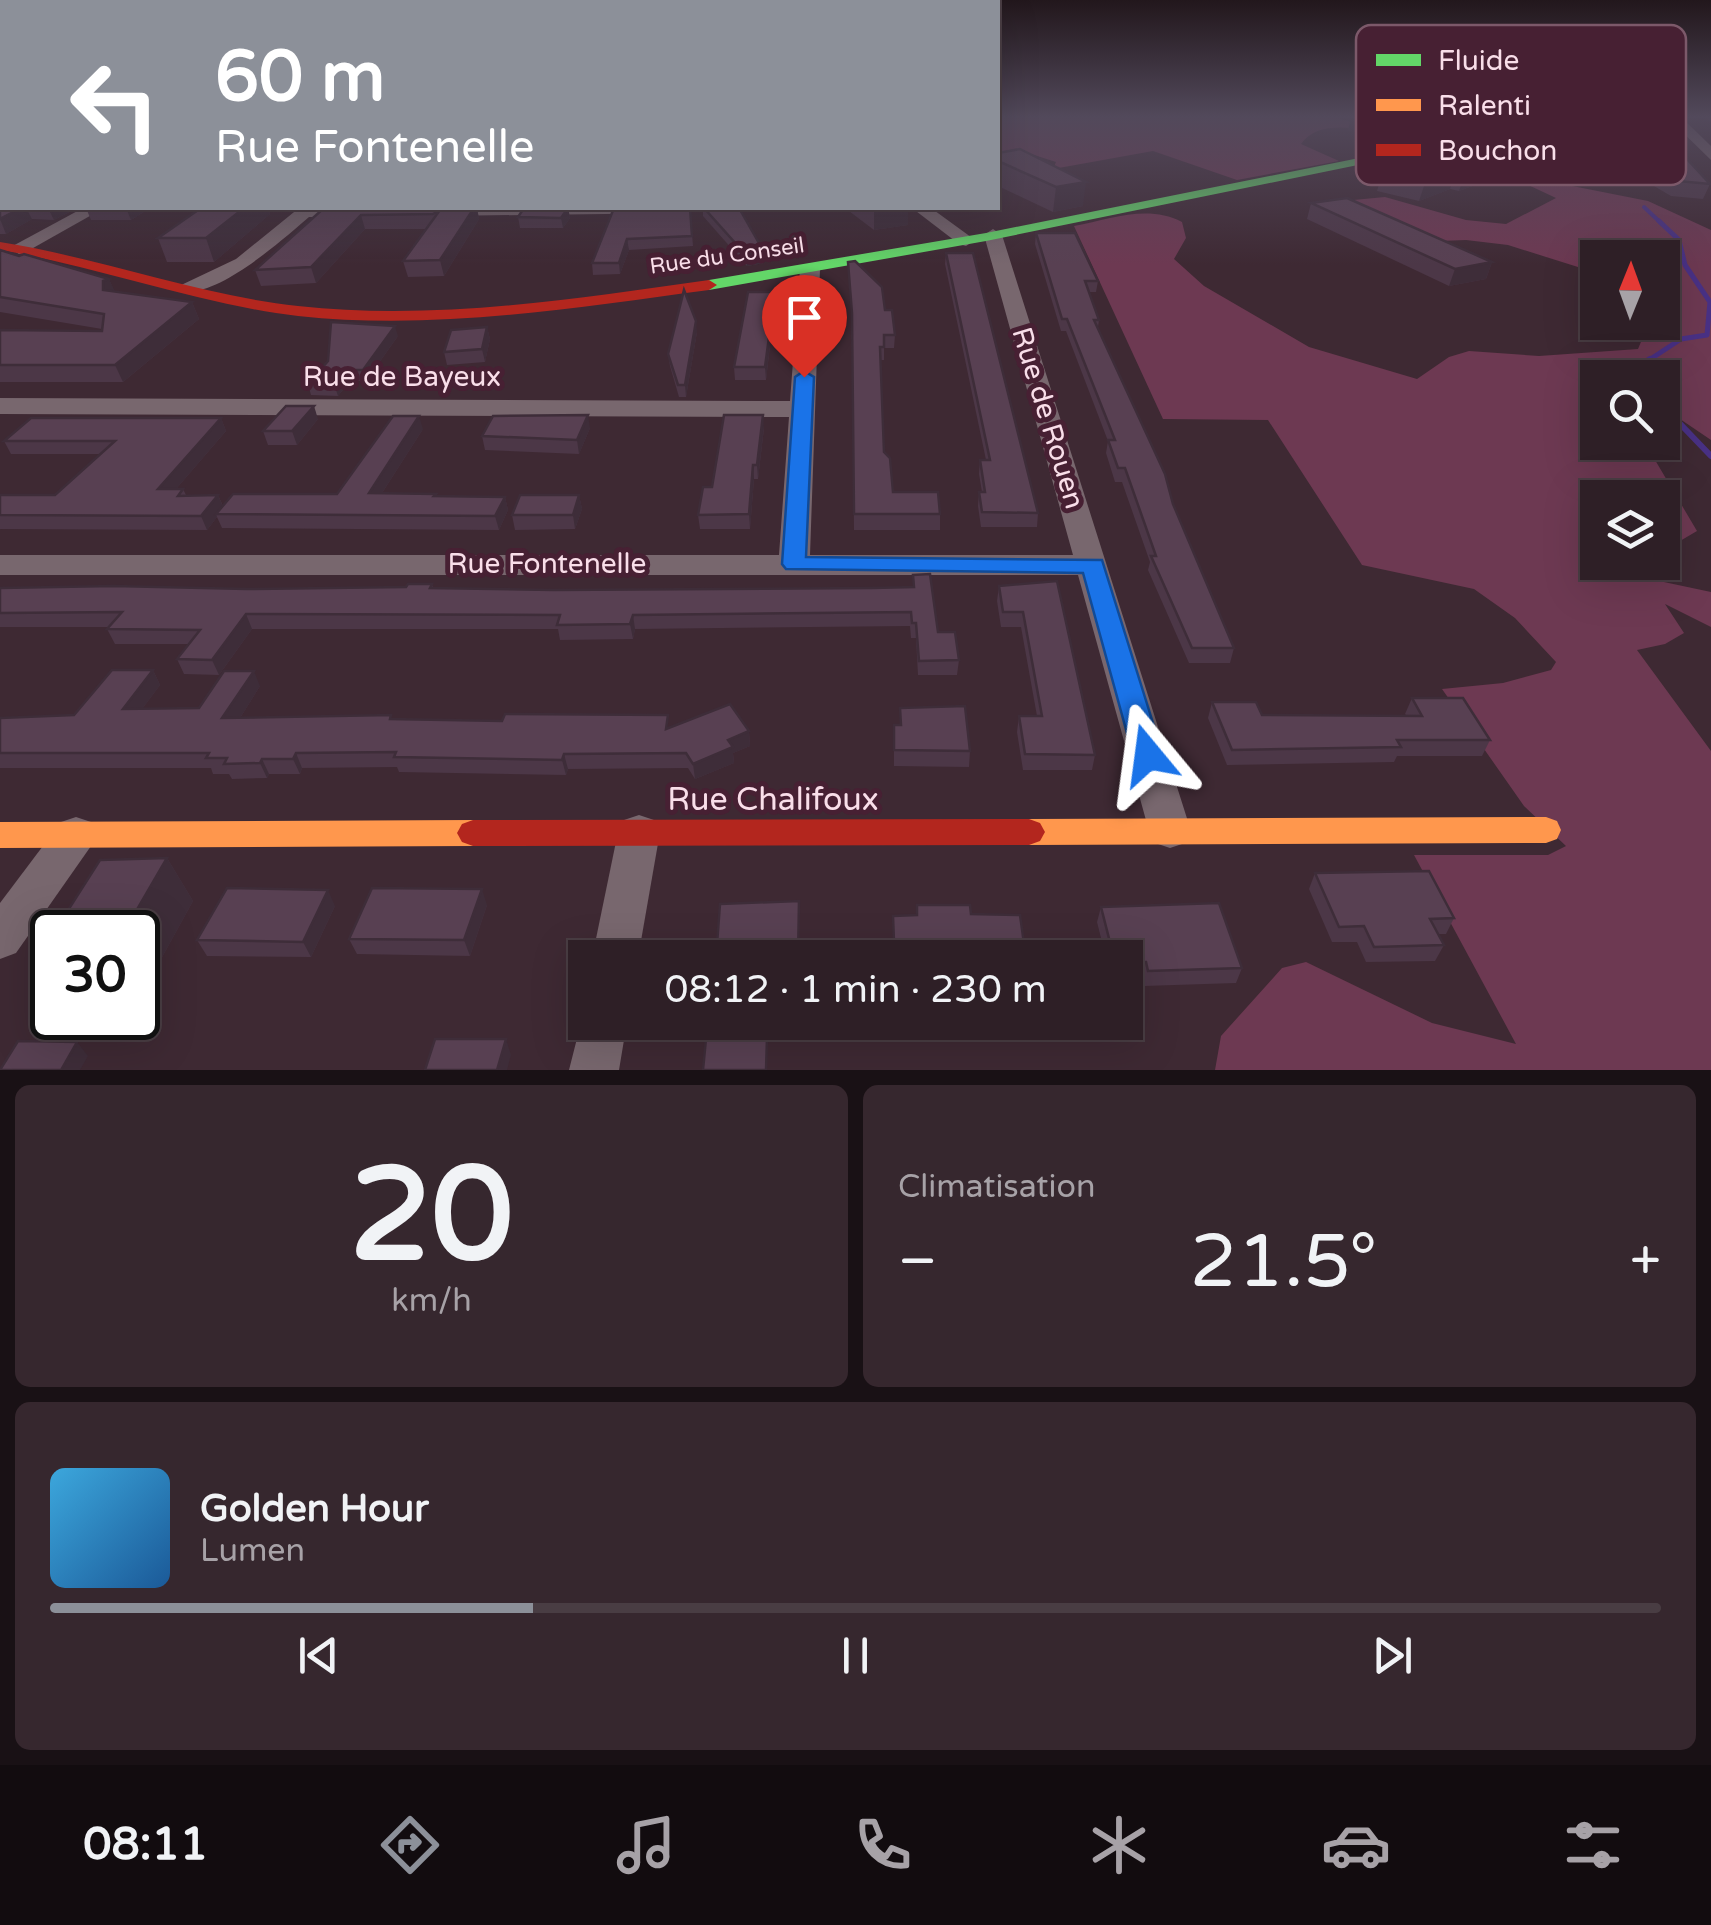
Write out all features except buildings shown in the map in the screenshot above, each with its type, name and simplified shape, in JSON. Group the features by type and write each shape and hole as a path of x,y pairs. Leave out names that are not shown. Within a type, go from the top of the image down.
{"street":[{"name":"Rue du Conseil","path":"14,252 90,259 280,310 410,314 617,296 810,269 1338,166"},
{"path":"14,252 91,210"},
{"path":"187,287 243,263 307,210 381,212"},
{"path":"419,211 458,210"},
{"path":"924,210 979,238"},
{"name":"Rue de Rouen","path":"979,238 1093,566 1170,831"},
{"path":"794,564 810,269"},
{"name":"Rue de Bayeux","path":"0,406 803,409"},
{"name":"Rue Fontenelle","path":"0,564 1093,566"},
{"name":"Rue Chalifoux","path":"0,834 1546,830"},
{"path":"618,940 639,832"},
{"path":"0,939 76,834"},
{"path":"594,1070 600,1040"}],"shaded area":[{"path":"1196,166 1313,166 1237,180"},
{"path":"1528,185 1567,185 1648,201 1711,230 1711,440 1680,419 1680,360 1580,360 1580,460 1655,460 1667,480 1580,480 1580,580 1654,580 1711,592 1711,627 1665,604 1684,633 1665,644 1637,650 1711,751 1711,1070 1215,1070 1221,1036 1282,968 1306,962 1432,1023 1516,1044 1414,855 1548,855 1566,846 1524,806 1442,689 1503,683 1551,670 1556,662 1515,618 1474,589 1362,565 1268,420 1163,419 1074,226 1143,214 1182,222 1186,238 1174,259 1204,286 1309,347 1417,379 1449,357 1469,351 1539,356 1638,349 1642,340 1680,340 1680,240 1580,240 1580,268 1508,245 1466,240 1412,242 1311,204 1385,197 1466,220 1506,224 1556,198"},
{"path":"1680,502 1697,531 1680,541"}],"waterway":[{"path":"1644,207 1662,224"},
{"path":"1649,360 1681,339 1707,335 1710,302 1685,265 1679,240 1659,221"},
{"path":"1680,424 1711,456"}],"traffic: fast":[{"path":"709,285 986,237 1338,166"}],"traffic: slow":[{"path":"1029,832 1546,830"},
{"path":"0,835 473,833"}],"traffic: jam":[{"path":"0,246 260,305 349,315 504,310 709,285"},
{"path":"473,833 1029,832"}],"route":[{"path":"804,377 794,564 1093,566 1148,755"}]}
